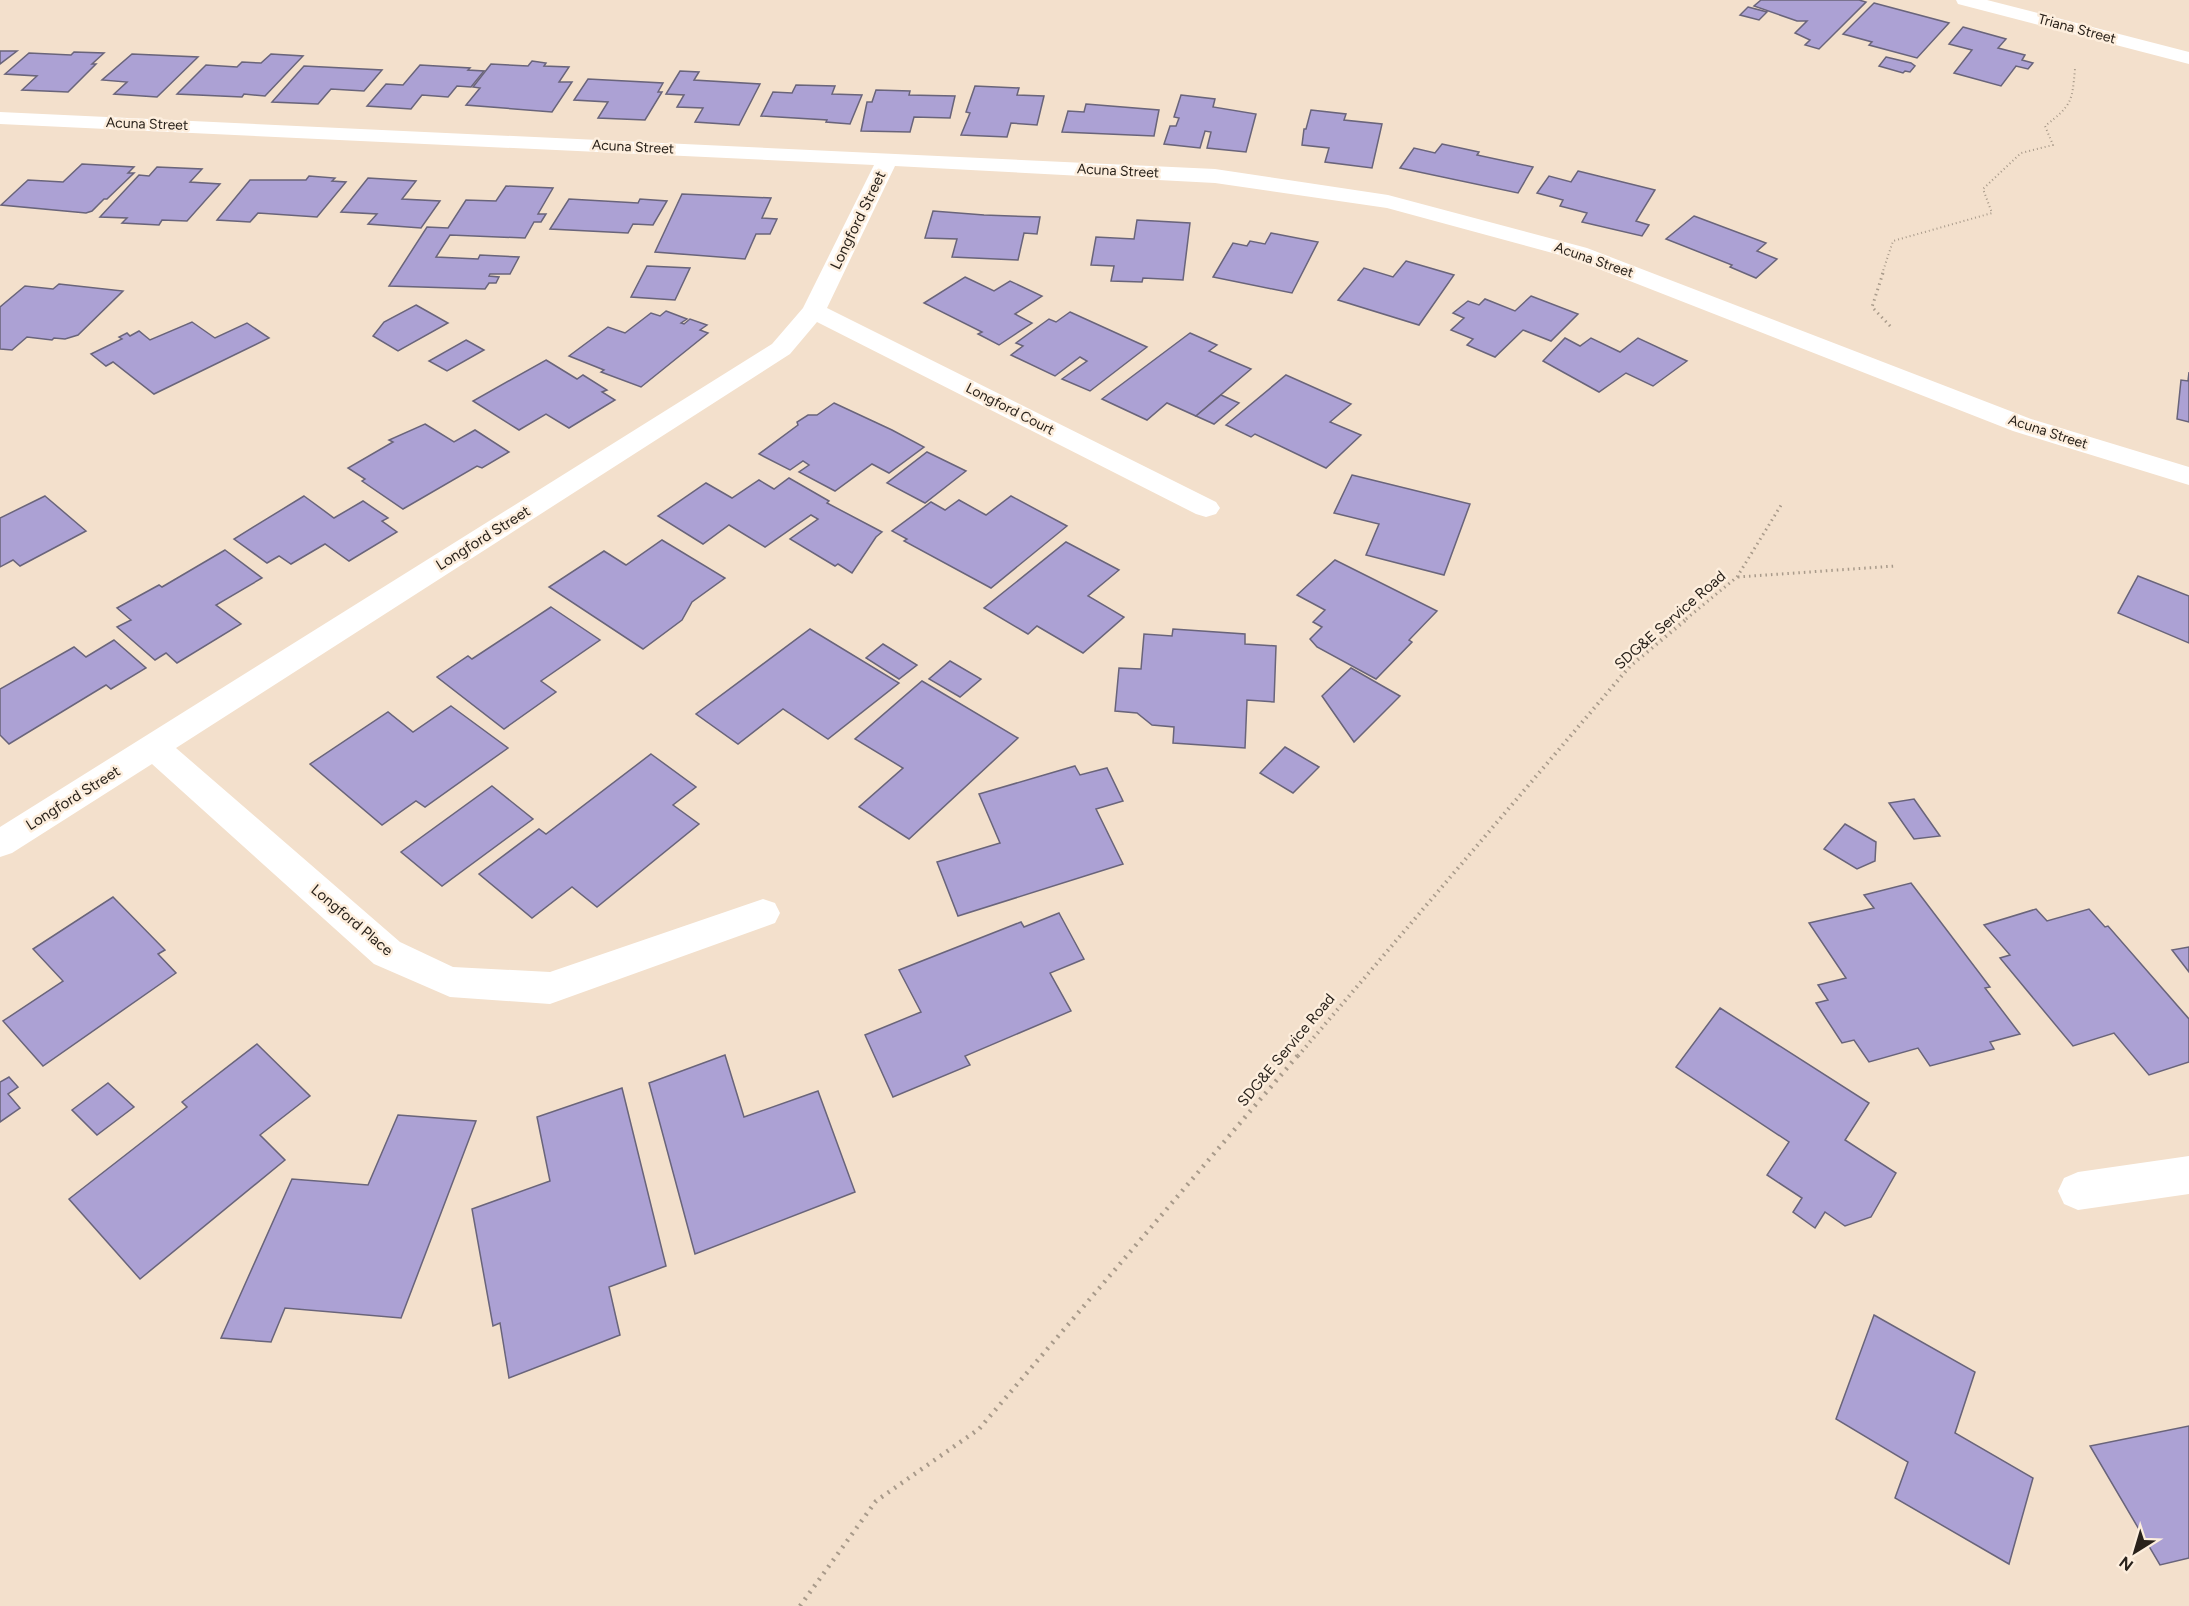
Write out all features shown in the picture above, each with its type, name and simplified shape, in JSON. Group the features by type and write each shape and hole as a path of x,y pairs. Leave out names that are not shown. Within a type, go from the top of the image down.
{"street":[{"name":"Triana Street","path":"1965,0 2189,58"},
{"name":"Acuna Street","path":"0,118 1215,176 1388,202 1579,253 2022,425 2189,476"},
{"name":"Longford Street","path":"0,844 781,349 814,310 888,159"},
{"name":"Longford Court","path":"814,310 1206,508"},
{"name":"Longford Place","path":"154,747 387,953 450,982 550,988 762,913"},
{"path":"2078,1191 2189,1175"}],"path":[{"path":"1896,333 1872,307 1893,241 1992,213 1983,189 2021,153 2053,145 2045,126 2062,113 2072,100 2072,80 2076,66"},
{"name":"SDG&E Service Road","path":"800,1606 876,1501 979,1429 1630,666 1737,578 1783,502"},
{"path":"1737,578 1895,566"}],"building":[{"path":"1761,0 1859,0 1866,2 1819,49 1805,45 1810,40 1795,33 1807,21 1797,21 1754,6"},
{"path":"1874,3 1949,23 1917,58 1869,45 1872,42 1843,34"},
{"path":"1748,7 1767,12 1759,20 1740,15"},
{"path":"1963,27 2006,39 1998,48 2025,55 2022,60 2033,63 2028,69 2016,66 2001,86 1954,73 1972,50 1949,44"},
{"path":"0,51 17,51 0,64"},
{"path":"74,52 104,53 68,92 22,90 37,76 5,74 29,53 71,55"},
{"path":"132,54 198,57 157,97 114,94 127,82 102,80"},
{"path":"271,54 303,56 265,96 177,94 206,65 237,67 242,62 261,63"},
{"path":"1886,57 1915,66 1910,72 1903,73 1879,66"},
{"path":"532,61 546,63 544,66 569,67 559,82 572,82 552,112 466,105 480,88 473,87 491,64 528,66"},
{"path":"420,65 484,71 471,87 457,86 448,97 422,95 411,109 367,106 386,84 403,85"},
{"path":"304,66 382,70 364,91 331,89 318,104 272,102"},
{"path":"680,71 699,72 694,80 760,84 739,125 695,122 703,108 677,107 684,95 666,94"},
{"path":"588,79 663,83 658,92 662,92 645,120 598,118 608,102 574,100"},
{"path":"796,85 835,86 832,94 862,95 850,124 826,122 827,120 761,116 773,92 792,93"},
{"path":"975,86 1019,88 1017,95 1044,96 1037,125 1011,123 1007,137 961,135 970,113 966,112"},
{"path":"876,90 910,91 909,95 955,96 950,118 914,117 910,132 861,131 867,102 872,102"},
{"path":"1181,95 1215,99 1213,107 1256,114 1246,152 1207,148 1211,132 1205,131 1200,148 1164,144 1170,126 1176,126 1179,118 1174,117"},
{"path":"1086,104 1159,110 1154,136 1062,132 1068,111 1084,112"},
{"path":"1311,110 1346,114 1344,120 1382,124 1372,168 1325,162 1329,148 1302,145 1304,129 1306,129"},
{"path":"1442,144 1479,152 1477,155 1533,167 1518,193 1400,168 1414,148 1435,153"},
{"path":"82,164 134,167 128,173 134,173 107,199 86,213 1,205 28,180 63,182"},
{"path":"157,167 202,169 190,182 220,184 187,221 162,220 159,225 122,223 127,218 100,217 139,175 149,176"},
{"path":"1578,171 1655,190 1636,221 1649,225 1642,236 1582,222 1587,213 1560,206 1563,200 1537,193 1549,176 1571,182"},
{"path":"309,176 335,178 332,181 346,182 317,217 258,213 250,222 217,220 250,180 306,180"},
{"path":"368,178 416,181 402,199 440,201 421,228 368,224 377,214 341,212"},
{"path":"506,186 553,188 538,214 546,214 541,222 534,222 525,238 450,235 436,257 478,259 480,255 519,257 510,274 490,274 489,276 499,277 496,283 489,283 485,289 389,286 427,227 448,228 466,200 496,201"},
{"path":"682,194 771,198 762,218 777,219 770,234 756,234 745,259 655,252"},
{"path":"569,199 638,203 640,199 667,201 653,225 633,224 628,233 550,229"},
{"path":"933,211 1040,217 1037,234 1024,233 1018,260 952,257 957,239 925,238"},
{"path":"1694,216 1766,243 1757,251 1777,259 1756,278 1730,267 1732,265 1666,239"},
{"path":"1137,220 1190,223 1183,280 1143,278 1142,282 1111,281 1114,266 1091,265 1096,237 1134,239"},
{"path":"1271,233 1318,242 1292,293 1213,277 1233,243 1247,246 1250,241 1265,244"},
{"path":"1406,261 1454,275 1419,325 1338,300 1364,268 1393,277"},
{"path":"647,266 690,268 675,300 631,297"},
{"path":"965,277 994,291 1010,281 1042,296 1015,314 1032,323 999,345 978,334 982,332 924,303"},
{"path":"59,284 123,291 78,335 52,340 27,337 12,350 0,349 0,307 25,286 53,289"},
{"path":"1531,296 1578,314 1551,341 1523,330 1495,357 1467,345 1473,339 1451,330 1464,318 1453,313 1468,301 1479,305 1485,299 1515,311"},
{"path":"416,305 448,323 398,351 373,336 384,322"},
{"path":"666,311 687,319 681,323 684,324 690,319 707,325 700,330 708,333 641,387 601,372 604,370 569,356 608,327 625,333 651,313 660,316"},
{"path":"1070,312 1147,347 1090,391 1062,379 1087,361 1080,357 1055,376 1011,355 1023,346 1016,343 1049,319 1056,322"},
{"path":"192,322 215,338 247,323 269,338 154,394 113,362 106,366 91,354 122,339 119,337 127,333 130,336 139,331 150,340"},
{"path":"1190,333 1217,345 1209,351 1251,369 1196,416 1167,403 1147,420 1102,399"},
{"path":"1565,338 1580,346 1591,338 1620,352 1638,338 1687,361 1653,386 1626,373 1599,392 1543,361"},
{"path":"466,340 484,350 447,371 429,361"},
{"path":"546,360 577,379 583,375 607,390 602,392 615,400 569,428 546,414 519,430 473,401"},
{"path":"2189,372 2189,422 2177,419 2181,380 2188,381"},
{"path":"1286,375 1351,404 1330,422 1361,435 1326,468 1255,434 1251,437 1226,425"},
{"path":"1221,395 1239,403 1214,424 1196,416"},
{"path":"834,403 924,447 889,473 872,464 835,491 799,472 809,465 803,461 790,470 759,454 798,425 797,422 808,415 817,415"},
{"path":"425,424 454,442 475,430 509,452 482,468 477,466 403,509 362,481 365,479 348,468 393,442 389,440"},
{"path":"927,452 966,471 925,503 887,483"},
{"path":"1352,475 1470,504 1444,575 1366,555 1379,524 1334,513"},
{"path":"789,478 829,501 827,503 882,532 876,537 852,573 838,564 835,566 790,539 818,519 811,515 765,547 729,525 703,544 658,516 706,483 732,498 759,480 774,489"},
{"path":"45,496 86,531 20,566 13,560 0,567 0,518"},
{"path":"304,496 334,518 363,501 388,518 382,521 397,532 349,561 325,544 291,564 279,556 267,563 234,539"},
{"path":"1011,496 1067,526 991,588 904,541 907,539 892,531 931,502 945,510 959,500 986,515"},
{"path":"662,540 725,578 692,602 682,620 643,649 549,587 604,551 626,565"},
{"path":"1066,542 1119,570 1088,596 1124,617 1083,653 1037,626 1028,634 984,608"},
{"path":"225,550 262,578 216,605 241,624 177,663 166,653 155,660 117,627 131,620 117,608 159,585 162,587"},
{"path":"1335,560 1437,611 1409,640 1412,642 1376,679 1317,647 1310,639 1322,627 1313,622 1325,610 1297,595"},
{"path":"2138,576 2189,596 2189,643 2118,613"},
{"path":"551,607 600,640 541,681 556,692 504,729 437,677 468,656 472,659"},
{"path":"810,629 899,683 828,739 783,709 738,744 696,714"},
{"path":"1173,629 1245,634 1245,644 1276,646 1274,702 1247,700 1245,748 1173,743 1174,727 1152,725 1137,713 1115,711 1119,668 1141,669 1144,634 1172,636"},
{"path":"114,640 146,668 111,689 106,685 9,744 0,735 0,689 74,647 86,657"},
{"path":"883,644 917,665 899,679 866,658"},
{"path":"950,661 981,679 960,697 929,679"},
{"path":"1351,668 1400,696 1354,742 1322,696"},
{"path":"922,681 1018,738 909,839 859,807 903,768 855,739"},
{"path":"451,706 508,748 425,807 416,801 382,825 310,764 388,712 413,732"},
{"path":"1285,747 1319,767 1293,793 1260,773"},
{"path":"651,754 696,787 673,805 699,824 597,907 572,887 532,918 479,874 539,829 546,834"},
{"path":"1075,766 1080,775 1107,768 1123,801 1096,809 1123,864 958,916 937,862 1000,843 979,794"},
{"path":"492,786 533,819 442,886 401,852"},
{"path":"1914,799 1940,836 1914,839 1889,803"},
{"path":"1845,824 1876,842 1875,861 1857,869 1824,849"},
{"path":"1911,883 1990,987 1985,988 2020,1034 1990,1042 1994,1049 1930,1066 1918,1048 1869,1062 1854,1040 1842,1043 1816,1003 1828,1000 1818,985 1846,978 1809,923 1874,908 1864,895"},
{"path":"113,897 165,950 158,954 176,973 43,1066 3,1021 63,981 33,949"},
{"path":"2036,909 2047,921 2089,909 2105,927 2108,926 2189,1019 2189,1062 2149,1075 2114,1033 2073,1046 2000,958 2010,955 1984,925"},
{"path":"1059,913 1084,959 1050,973 1071,1011 965,1056 970,1065 893,1097 865,1035 921,1012 899,970 1021,922 1024,927"},
{"path":"2189,947 2189,972 2172,950"},
{"path":"1720,1008 1869,1103 1845,1140 1896,1173 1871,1217 1845,1226 1825,1212 1815,1228 1793,1212 1802,1198 1767,1175 1789,1142 1676,1067"},
{"path":"257,1044 310,1096 260,1135 285,1160 140,1279 69,1199 187,1107 182,1102"},
{"path":"725,1055 744,1117 818,1091 855,1192 695,1254 649,1083"},
{"path":"9,1077 18,1087 8,1094 20,1108 0,1122 0,1082"},
{"path":"108,1083 134,1107 97,1135 72,1110"},
{"path":"622,1088 666,1266 609,1287 620,1335 509,1378 500,1323 493,1326 472,1209 550,1181 537,1117"},
{"path":"398,1115 476,1121 401,1318 285,1308 271,1342 221,1338 292,1179 368,1185"},
{"path":"1874,1315 1975,1372 1955,1433 2033,1478 2009,1564 1895,1498 1908,1462 1836,1419"},
{"path":"2189,1426 2189,1558 2160,1565 2090,1446"}]}
